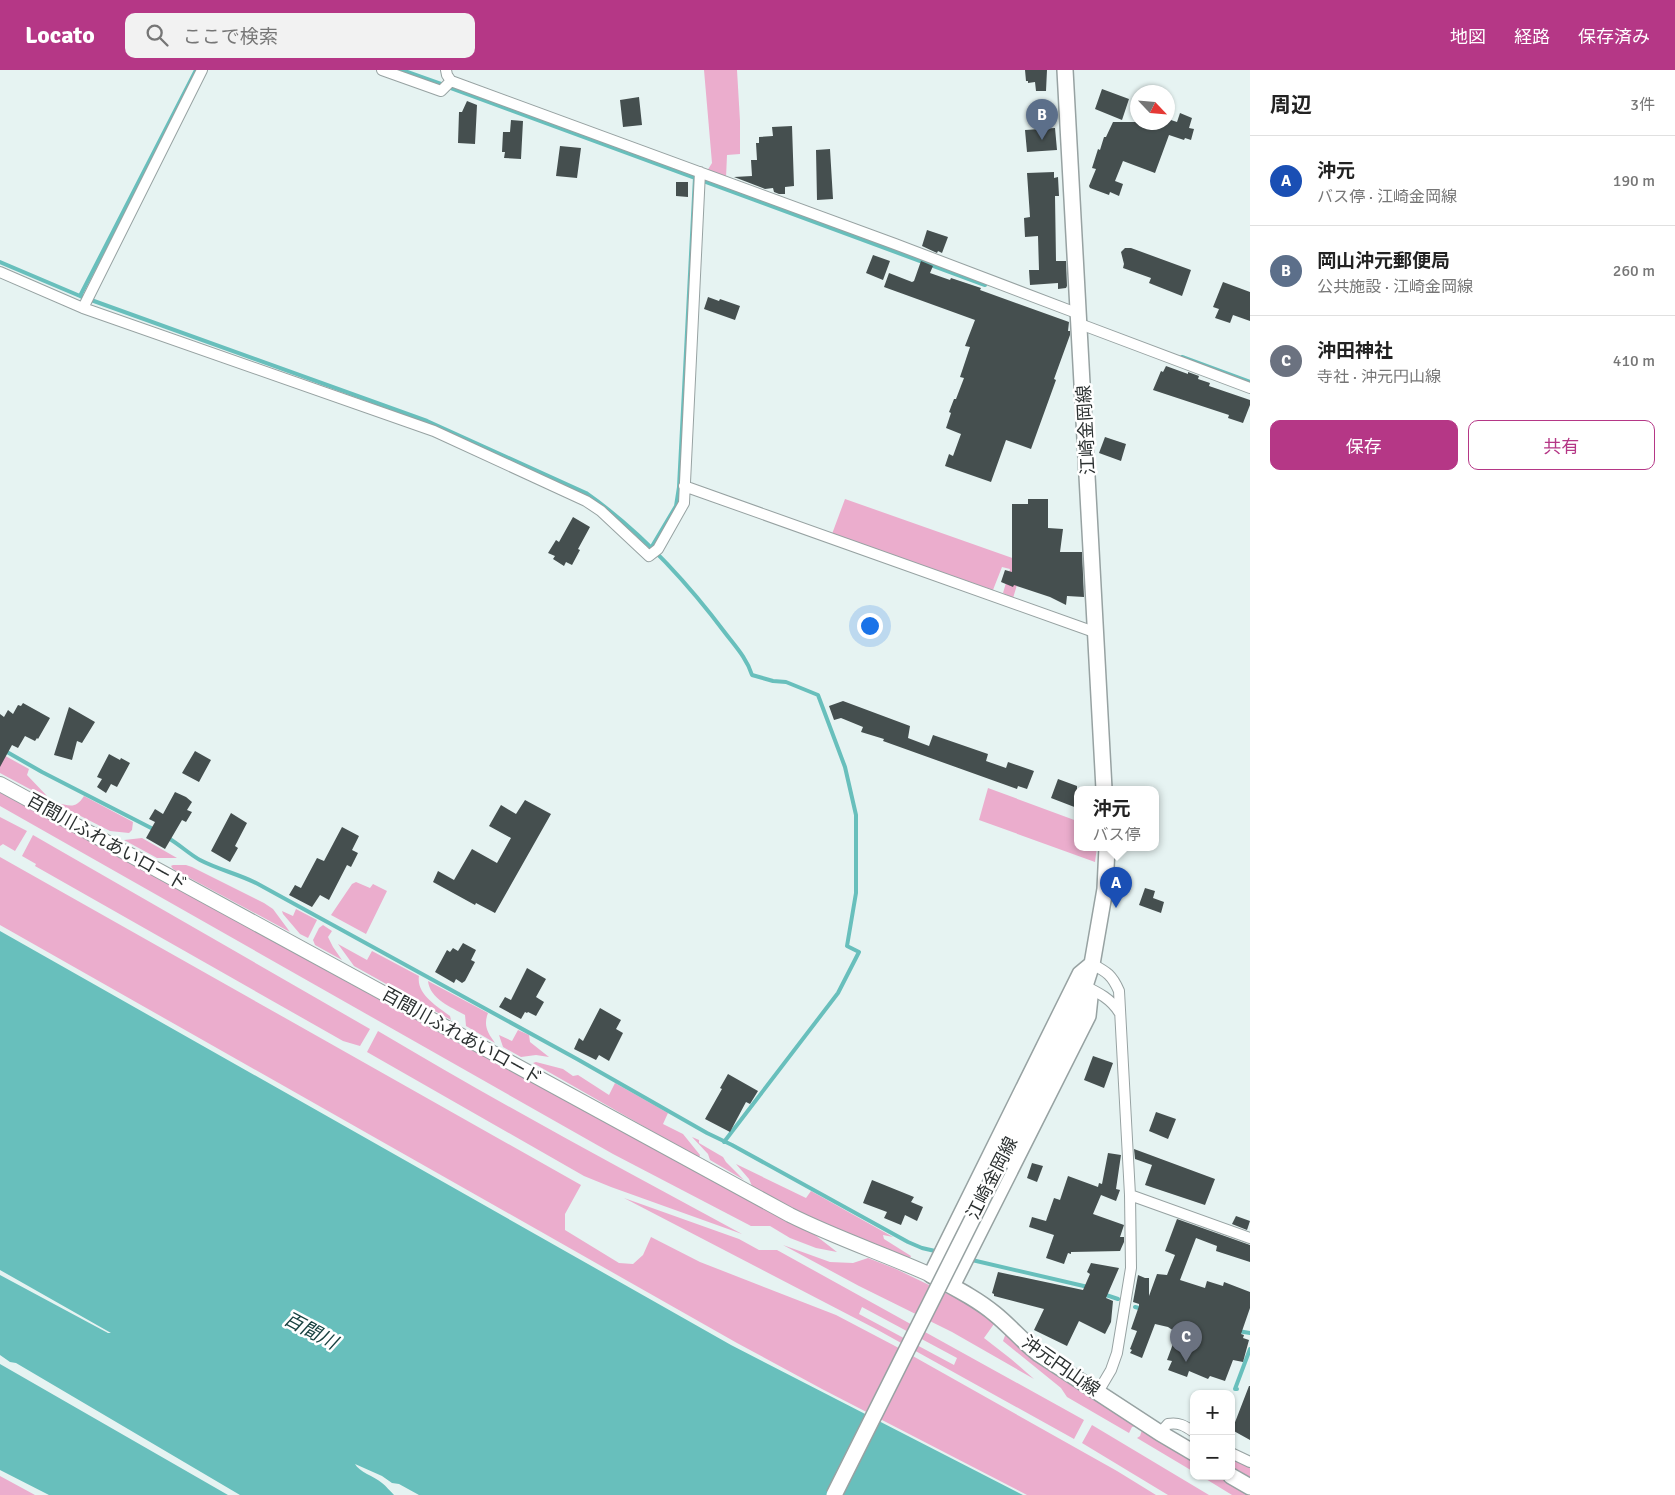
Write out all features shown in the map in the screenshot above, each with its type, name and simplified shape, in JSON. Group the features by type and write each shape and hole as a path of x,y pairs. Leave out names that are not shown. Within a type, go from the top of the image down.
{"main road":[{"name":"江崎金岡線","path":"1065,70 1104,786"},
{"name":"江崎金岡線","path":"834,1495 1068,1027 1092,964 1105,890 1107,851"},
{"path":"931,1275 1080,974 1092,964"},
{"path":"952,1286 1088,1016 1090,997 1085,986"},
{"name":"沖元円山線","path":"931,1275 993,1312 1039,1354 1190,1451"},
{"path":"1235,1478 1250,1487"}],"street":[{"path":"85,302 202,70"},
{"path":"382,70 441,91 450,81"},
{"path":"446,70 446,75 450,81 700,177 895,244 1250,388"},
{"path":"0,272 434,431 586,501 601,511 650,556 656,552 684,503 700,177"},
{"path":"684,486 1097,633"},
{"name":"百間川ふれあいロード","path":"0,784 790,1215 834,1236 893,1258 931,1275"},
{"path":"1092,964 1113,978 1119,991 1130,1195 1131,1268 1117,1353 1111,1370 1098,1392"},
{"path":"1085,986 1103,995 1119,1012"},
{"path":"1130,1195 1250,1238"},
{"path":"1160,1433 1168,1424 1174,1423 1181,1424 1190,1430"},
{"path":"1235,1455 1250,1462"}],"shaded area":[{"path":"704,70 737,70 740,154 727,155 726,178 707,171 712,163"},
{"path":"845,499 1024,562 1013,598 1003,593 1010,569 1002,567 993,590 832,534"},
{"path":"0,753 29,769 27,775 47,796 39,794 0,773"},
{"path":"988,788 1074,820 1074,851 1096,851 1095,862 979,820"},
{"path":"0,791 402,1012 815,1235 837,1252 816,1248 790,1238 770,1226 751,1226 613,1154 0,806"},
{"path":"84,796 133,822 132,830 129,833 110,831 55,803 72,806 78,803"},
{"path":"0,817 27,831 15,851 3,844 0,846"},
{"path":"33,835 370,1029 360,1046 343,1041 35,866 36,864 22,856"},
{"path":"142,838 177,858 157,858 124,840"},
{"path":"0,857 581,1185 565,1214 565,1230 619,1263 633,1264 643,1255 651,1237 700,1262 836,1315 895,1346 1117,1471 1156,1495 1027,1495 737,1343 0,925"},
{"path":"171,866 192,867 264,903 273,909 290,932 173,869"},
{"path":"356,882 370,888 373,884 387,891 366,934 331,915 352,884"},
{"path":"296,909 317,920 308,938 300,934 282,911 293,916"},
{"path":"323,925 332,931 328,937 342,960 315,945 313,940 319,928"},
{"path":"338,944 367,960 372,951 419,976 419,982 424,994 450,1016 451,1020 354,966"},
{"path":"428,981 488,1013 487,1029 495,1043 466,1026 465,1015 437,998"},
{"path":"518,1030 529,1035 530,1042 549,1057 536,1055 521,1057 503,1047 499,1035 512,1041"},
{"path":"378,1031 513,1109 742,1234 584,1176 367,1052"},
{"path":"536,1062 563,1069 573,1076 578,1075 609,1095 615,1083 668,1113 663,1124 683,1134 700,1155 699,1158 533,1063"},
{"path":"692,1137 723,1157 744,1180 710,1160 708,1154"},
{"path":"736,1164 806,1198 811,1191 893,1237 883,1235 884,1239 911,1256 910,1258 815,1220 752,1186 749,1179"},
{"path":"624,1198 739,1239 759,1250 777,1250 1084,1420 1074,1439 876,1329","holes":["862,1307 957,1358 954,1365 859,1314"]},
{"path":"783,1245 830,1262 853,1263 868,1258 896,1269 958,1299 987,1316 994,1324 984,1338 1034,1379 952,1332 859,1286"},
{"path":"1006,1333 1014,1343 1028,1354 1136,1426 1132,1427 1129,1433 1067,1397 1061,1388 1003,1341"},
{"path":"1092,1425 1209,1495 1168,1495 1082,1443"},
{"path":"1142,1430 1190,1459 1190,1470 1137,1438"},
{"path":"1235,1461 1250,1467 1250,1479 1235,1470"},
{"path":"0,1476 35,1495 0,1495"},
{"path":"1208,1480 1226,1480 1250,1495 1232,1495"}],"water":[{"name":"百間川","path":"0,931 731,1345 1023,1495 419,1495 355,1464 382,1483 394,1495 240,1495 0,1355 0,1275 111,1333 0,1270"},
{"path":"0,1364 228,1495 49,1495 0,1470"}],"building":[{"path":"1025,70 1047,70 1046,91 1036,91 1035,82 1028,83 1026,81"},
{"path":"1102,89 1129,99 1122,120 1095,109"},
{"path":"639,97 642,125 623,127 620,100"},
{"path":"467,101 477,105 475,144 458,143 459,112 462,112"},
{"path":"1180,113 1192,118 1189,128 1194,129 1191,140 1185,138 1184,140 1169,135 1155,173 1123,161 1115,181 1123,184 1119,196 1110,192 1109,195 1090,188 1089,186 1096,169 1092,168 1098,149 1100,150 1104,137 1106,137 1113,122 1130,122 1130,130 1175,130 1175,121 1177,122"},
{"path":"511,120 523,121 521,159 504,158 505,152 502,152 503,132 510,132"},
{"path":"792,126 794,186 785,187 785,194 774,192 773,188 765,189 734,177 752,176 751,160 757,160 756,143 759,143 759,137 773,136 772,127"},
{"path":"1055,128 1057,150 1027,152 1025,130"},
{"path":"560,146 581,148 577,178 556,176"},
{"path":"830,149 833,199 817,200 816,150"},
{"path":"1054,172 1054,178 1058,177 1059,196 1055,196 1056,261 1066,261 1067,286 1066,288 1058,289 1058,283 1030,285 1029,270 1039,270 1038,236 1025,237 1024,218 1030,217 1027,173"},
{"path":"676,182 688,182 688,197 676,196"},
{"path":"927,230 948,237 942,253 938,251 937,253 922,246"},
{"path":"1125,248 1131,248 1191,270 1182,296 1149,283 1151,278 1123,268 1121,252"},
{"path":"873,255 890,261 883,280 866,273"},
{"path":"921,261 933,266 930,273 981,288 980,290 1069,322 1068,331 1070,331 1070,335 1031,449 1006,440 991,482 945,466 949,454 953,456 961,434 946,428 951,413 949,412 964,378 960,377 970,347 965,346 975,320 884,287 889,273 912,282 914,281"},
{"path":"1223,282 1250,292 1250,321 1233,315 1230,323 1215,318 1219,309 1213,307"},
{"path":"708,297 740,306 735,320 704,309"},
{"path":"1166,366 1199,376 1198,379 1210,383 1209,386 1250,400 1243,423 1228,418 1229,415 1153,390 1161,371 1163,372"},
{"path":"1105,437 1126,444 1121,461 1099,453"},
{"path":"1028,499 1048,499 1048,528 1063,529 1060,552 1082,552 1084,597 1067,596 1066,605 1050,597 1001,582 1005,570 1012,572 1012,504 1028,504"},
{"path":"573,517 590,527 572,565 566,562 564,566 553,559 555,556 548,553 556,540 559,542"},
{"path":"843,701 910,726 908,738 929,746 933,735 988,754 986,761 1006,768 1008,762 1034,771 1027,789 1018,786 1017,789 883,741 884,739 861,732 863,727 841,718 834,720 829,706"},
{"path":"23,703 50,718 38,739 35,741 25,736 18,748 12,745 0,767 0,714 4,717 8,710 13,714 18,705 21,706"},
{"path":"69,707 95,722 82,743 77,741 72,760 54,755"},
{"path":"195,751 211,760 199,782 182,773"},
{"path":"109,754 130,763 117,787 111,784 106,793 97,787 102,779 97,777"},
{"path":"1058,779 1077,786 1074,786 1074,807 1051,798"},
{"path":"175,792 192,802 187,810 192,812 186,822 182,820 165,849 146,838 155,822 149,819 155,809 163,814"},
{"path":"525,800 551,814 495,913 476,903 475,905 433,882 438,871 454,880 472,849 497,863 511,838 489,826 501,805 516,814"},
{"path":"231,813 247,823 235,846 238,848 230,862 211,851"},
{"path":"342,827 359,836 352,850 358,853 351,867 347,865 329,900 320,895 312,907 289,895 295,885 301,888 317,858 324,861"},
{"path":"1145,888 1155,891 1153,898 1164,902 1161,913 1139,905"},
{"path":"463,943 476,950 471,960 475,962 465,981 462,983 456,979 454,983 435,972 447,950 450,952 453,948 458,951"},
{"path":"527,968 546,979 536,997 544,1002 536,1016 525,1012 521,1019 499,1007 505,997 511,1000"},
{"path":"600,1008 621,1020 616,1029 623,1033 609,1061 599,1055 596,1060 574,1049 579,1038 583,1041"},
{"path":"1093,1056 1113,1063 1104,1088 1084,1080"},
{"path":"728,1074 758,1091 750,1104 746,1102 730,1132 705,1119"},
{"path":"1156,1112 1176,1119 1168,1139 1149,1131"},
{"path":"1134,1149 1215,1179 1205,1205 1145,1185 1152,1165 1135,1159"},
{"path":"1108,1153 1121,1155 1116,1189 1120,1190 1116,1201 1101,1195 1093,1214 1124,1225 1120,1237 1124,1237 1124,1242 1120,1251 1071,1252 1071,1254 1068,1253 1064,1264 1046,1258 1054,1235 1029,1227 1032,1217 1046,1221 1054,1198 1060,1200 1068,1176 1098,1187 1099,1183 1102,1184"},
{"path":"1032,1163 1043,1166 1037,1182 1027,1178"},
{"path":"872,1180 914,1197 911,1202 923,1207 917,1221 905,1215 901,1225 884,1218 887,1212 863,1203"},
{"path":"1236,1216 1250,1221 1247,1230 1232,1224"},
{"path":"1177,1219 1250,1245 1250,1262 1216,1251 1217,1246 1196,1238 1180,1280 1205,1288 1207,1281 1223,1286 1224,1282 1250,1292 1250,1308 1241,1334 1244,1335 1243,1338 1249,1340 1243,1362 1233,1360 1225,1381 1210,1376 1208,1379 1189,1371 1187,1377 1168,1370 1172,1361 1167,1360 1177,1333 1168,1327 1155,1324 1142,1358 1130,1353 1137,1331 1131,1329 1139,1306 1139,1304 1133,1302 1138,1275 1149,1278 1149,1296 1157,1274 1167,1275 1175,1255 1165,1251"},
{"path":"1091,1263 1119,1268 1106,1298 1113,1301 1111,1322 1105,1334 1079,1321 1067,1346 1034,1330 1044,1309 994,1296 992,1293 998,1272 1083,1290 1090,1274 1087,1272"},
{"path":"1250,1386 1250,1440 1235,1432 1235,1422"}],"waterway":[{"path":"80,296 196,70"},
{"path":"402,70 441,84"},
{"path":"451,88 985,285"},
{"path":"651,548 676,506 679,487 695,177"},
{"path":"0,262 80,296 427,421 586,493 625,523 679,576 737,648 752,675 773,681 786,682 818,695 845,767 856,815 856,893 847,946 859,952 838,993 724,1142"},
{"path":"1182,357 1250,382"},
{"path":"0,748 42,772 155,830"},
{"path":"168,838 200,860 258,884 908,1242 935,1251"},
{"path":"972,1260 1088,1287"},
{"path":"1103,1294 1118,1299"},
{"path":"1135,1307 1143,1309"},
{"path":"1238,1331 1250,1333"},
{"path":"1237,1389 1235,1389 1250,1349"}],"place":[{"name":"岡山沖元郵便局","path":"1042,140"},
{"name":"沖元","path":"1116,908"},
{"name":"沖田神社","path":"1186,1362"}]}
